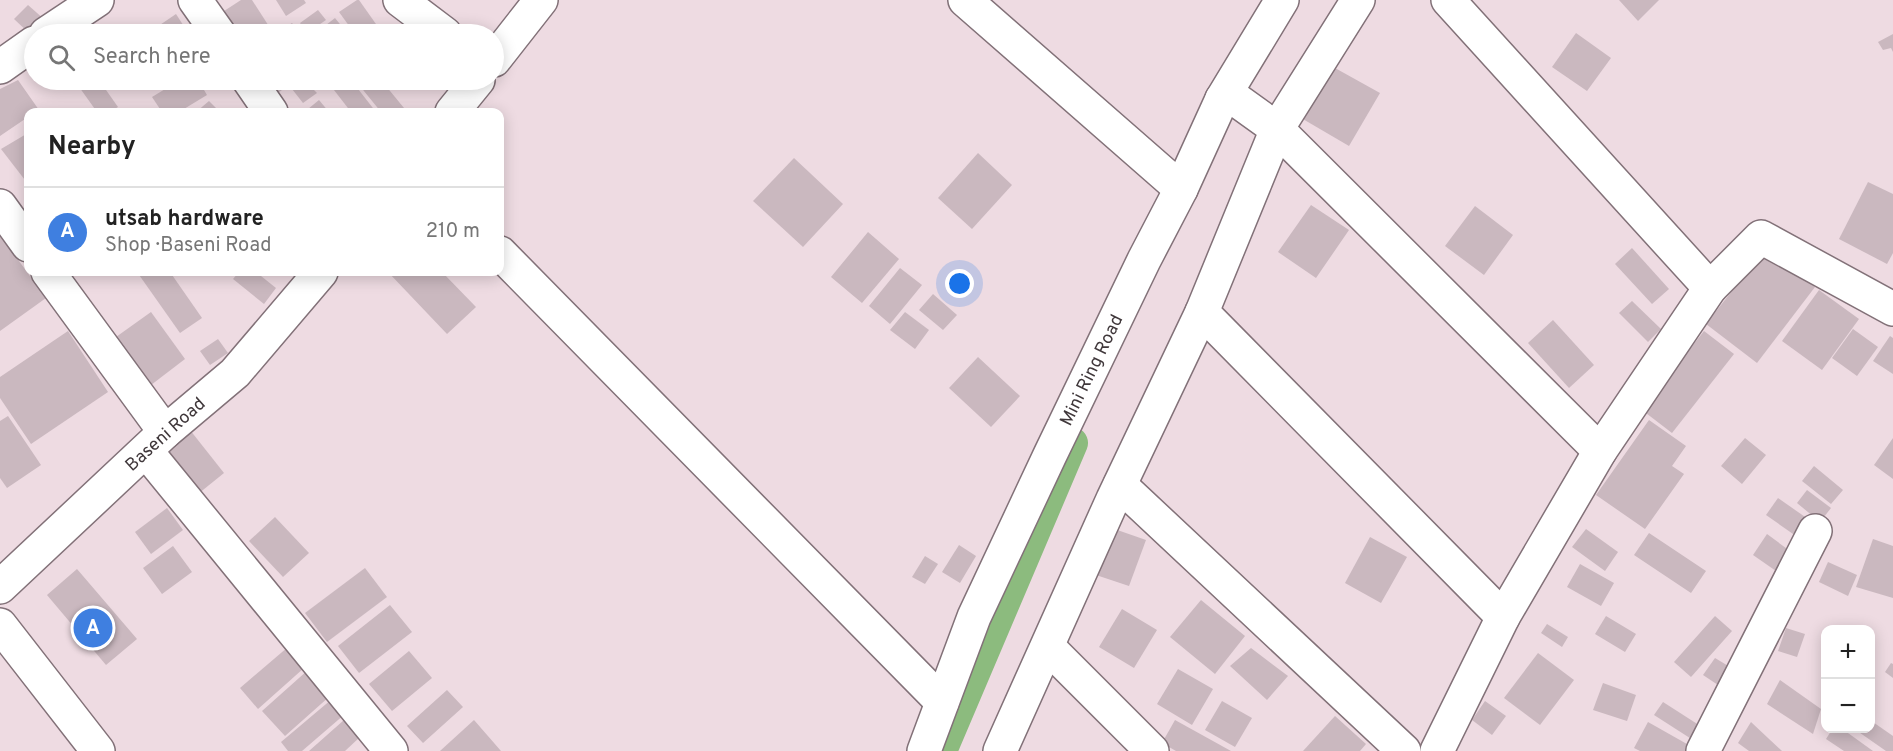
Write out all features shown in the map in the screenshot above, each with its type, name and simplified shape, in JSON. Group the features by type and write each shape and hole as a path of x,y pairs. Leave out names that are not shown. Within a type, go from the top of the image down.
{"street":[{"path":"61,24 97,0"},
{"path":"195,0 212,24"},
{"path":"400,0 432,24"},
{"path":"504,47 541,0"},
{"path":"965,0 1181,189"},
{"path":"1000,751 1120,485 1202,312 1271,126 1358,0"},
{"path":"1448,0 1710,288"},
{"name":"Mini Ring Road","path":"924,751 974,617 1144,260 1273,4"},
{"path":"0,66 24,50"},
{"path":"256,90 268,108"},
{"path":"455,108 470,90"},
{"path":"1227,98 1271,126 1600,451"},
{"path":"0,206 24,239"},
{"path":"1437,751 1503,617 1600,451 1710,288 1761,237 1893,309"},
{"path":"504,257 942,702"},
{"path":"51,276 155,441 391,751"},
{"name":"Baseni Road","path":"0,587 155,441 235,373 318,276"},
{"path":"1202,312 1503,617"},
{"path":"1120,485 1404,751"},
{"path":"1702,751 1815,531"},
{"path":"0,625 98,751"},
{"path":"1048,647 1152,751"}],"building":[{"path":"241,0 252,0 267,24 229,24 221,13"},
{"path":"276,0 304,0 306,3 286,16"},
{"path":"359,0 376,24 348,24 339,12"},
{"path":"1619,0 1659,0 1638,21"},
{"path":"28,5 45,20 41,24 24,24 24,28 14,19"},
{"path":"318,10 326,20 320,24 300,23"},
{"path":"176,14 182,24 161,24"},
{"path":"335,18 340,24 327,24"},
{"path":"1576,33 1611,58 1587,91 1552,67"},
{"path":"1893,34 1893,52 1891,48 1883,50 1878,42"},
{"path":"1326,63 1380,93 1349,146 1296,115"},
{"path":"18,80 38,108 24,108 24,120 0,136 0,89"},
{"path":"81,90 106,90 118,107 116,108 94,108"},
{"path":"164,90 204,90 207,95 186,108 159,108 152,97"},
{"path":"265,90 282,90 268,100"},
{"path":"293,90 314,90 317,93 303,103"},
{"path":"334,90 359,90 373,108 348,108"},
{"path":"363,90 389,90 404,108 378,108"},
{"path":"319,100 326,108 309,108"},
{"path":"209,101 216,108 201,108"},
{"path":"24,135 24,179 1,149"},
{"path":"978,153 1012,185 972,229 938,198"},
{"path":"794,158 843,204 803,247 753,201"},
{"path":"1868,182 1893,194 1893,253 1887,264 1839,239"},
{"path":"1311,205 1349,230 1316,278 1278,252"},
{"path":"1475,206 1513,235 1484,275 1445,246"},
{"path":"868,232 899,259 862,303 831,277"},
{"path":"0,235 24,268 24,276 30,276 46,298 0,331"},
{"path":"1632,248 1669,289 1652,304 1615,264"},
{"path":"1765,249 1815,287 1757,363 1706,324"},
{"path":"900,268 922,285 890,324 869,306"},
{"path":"140,276 173,276 202,318 180,333"},
{"path":"236,276 261,276 276,288 264,304 233,279"},
{"path":"392,276 446,276 476,307 447,334"},
{"path":"1819,290 1859,319 1822,370 1782,341"},
{"path":"933,294 957,315 943,330 919,310"},
{"path":"1632,301 1661,329 1648,342 1619,313"},
{"path":"151,312 185,359 151,385 116,337"},
{"path":"905,312 929,330 915,349 890,330"},
{"path":"1553,320 1594,365 1569,388 1528,343"},
{"path":"1853,329 1878,347 1857,376 1832,358"},
{"path":"68,331 108,392 31,444 0,398 0,377"},
{"path":"1704,331 1734,354 1672,433 1642,410"},
{"path":"1890,336 1893,338 1893,374 1873,361"},
{"path":"218,339 228,353 210,365 200,351"},
{"path":"978,357 1020,396 991,427 949,388"},
{"path":"8,416 41,465 7,488 0,478 0,421"},
{"path":"1649,420 1686,446 1672,466 1684,474 1645,529 1596,495"},
{"path":"190,430 224,473 198,494 164,450"},
{"path":"1745,438 1766,455 1742,484 1721,466"},
{"path":"1893,438 1893,479 1874,465"},
{"path":"1814,466 1843,490 1831,504 1802,481"},
{"path":"1807,490 1831,508 1820,522 1797,503"},
{"path":"1778,498 1818,526 1806,543 1766,515"},
{"path":"167,508 183,530 151,554 135,532"},
{"path":"275,517 309,553 283,577 249,541"},
{"path":"1103,525 1146,540 1129,586 1087,572"},
{"path":"1586,529 1618,552 1605,571 1572,547"},
{"path":"1649,533 1706,571 1691,593 1634,555"},
{"path":"1767,534 1790,551 1776,571 1753,555"},
{"path":"1370,537 1407,557 1381,603 1345,583"},
{"path":"1873,539 1893,546 1893,598 1856,587"},
{"path":"959,545 976,556 960,583 942,572"},
{"path":"173,546 192,572 162,594 143,568"},
{"path":"925,556 938,564 925,584 912,577"},
{"path":"1828,562 1857,575 1848,596 1819,582"},
{"path":"1580,564 1614,583 1601,606 1567,587"},
{"path":"365,568 387,597 327,642 305,613"},
{"path":"77,569 137,639 106,665 47,595"},
{"path":"1201,600 1245,636 1215,674 1170,637"},
{"path":"390,605 412,632 359,673 338,646"},
{"path":"1122,609 1157,630 1134,668 1099,647"},
{"path":"1606,616 1636,634 1625,652 1595,634"},
{"path":"1715,616 1732,631 1691,677 1674,662"},
{"path":"1547,624 1568,637 1562,647 1541,633"},
{"path":"1786,628 1805,634 1797,657 1778,651"},
{"path":"288,647 304,668 258,709 240,688"},
{"path":"1251,648 1288,676 1267,700 1230,666"},
{"path":"409,651 432,678 392,711 369,684"},
{"path":"1538,653 1574,680 1540,725 1504,698"},
{"path":"1715,658 1730,667 1718,685 1703,675"},
{"path":"1891,663 1893,664 1893,678 1885,672"},
{"path":"1178,669 1213,689 1192,725 1157,704"},
{"path":"308,670 330,696 285,736 262,711"},
{"path":"1780,680 1821,709 1813,734 1767,704"},
{"path":"1603,683 1636,695 1627,721 1593,710"},
{"path":"447,690 463,707 423,743 407,726"},
{"path":"332,699 345,714 302,751 288,751 281,742"},
{"path":"1222,701 1252,718 1235,747 1205,730"},
{"path":"1485,701 1506,716 1492,735 1472,720"},
{"path":"1663,702 1702,727 1693,740 1654,715"},
{"path":"1335,716 1366,744 1360,751 1303,751"},
{"path":"344,720 360,737 345,751 309,751"},
{"path":"474,720 501,751 440,751"},
{"path":"1175,720 1231,751 1176,751 1162,743"},
{"path":"1648,722 1694,748 1692,751 1640,751 1634,748"},
{"path":"1751,722 1782,751 1749,751 1738,743"},
{"path":"1875,723 1893,736 1893,751 1886,751 1860,733 1875,733"},
{"path":"1830,733 1848,733 1873,751 1844,751 1826,739"}],"waterway":[{"path":"941,751 1072,443"}],"place":[{"name":"utsab hardware","path":"93,628"}]}
